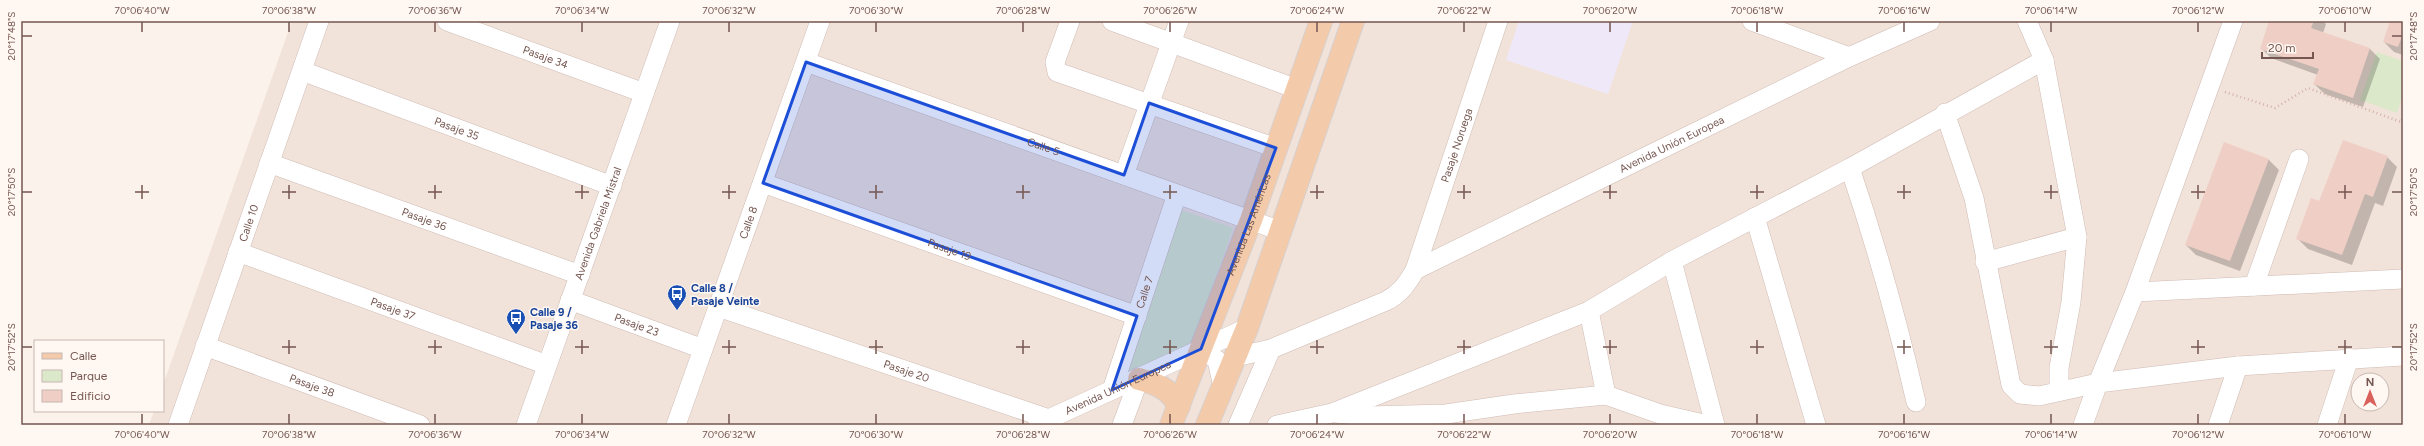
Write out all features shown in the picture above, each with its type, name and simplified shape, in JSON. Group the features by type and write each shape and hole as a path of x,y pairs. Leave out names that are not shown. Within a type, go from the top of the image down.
{"main road":[{"name":"Avenida Las Américas","path":"1175,415 1251,220 1321,21"},
{"path":"1207,425 1236,357 1282,231 1351,22"},
{"path":"1139,379 1164,387 1174,396 1175,415"}],"street":[{"name":"Calle 10","path":"178,425 319,21"},
{"name":"Pasaje 34","path":"447,21 644,93"},
{"name":"Avenida Gabriela Mistral","path":"526,425 670,21"},
{"name":"Calle 8","path":"679,424 718,307 820,21"},
{"path":"1070,21 1055,62 1057,72 1276,148"},
{"path":"1112,21 1297,89"},
{"path":"1124,175 1179,21"},
{"name":"Pasaje Noruega","path":"1415,270 1498,21"},
{"path":"1752,21 1849,57"},
{"name":"Avenida Unión Europea","path":"1415,270 1849,57 1930,21"},
{"path":"2027,21 2044,60 2077,236 2071,302 2059,368 2059,392"},
{"path":"2083,425 2098,383 2135,292 2233,21"},
{"path":"1277,425 1332,413 1589,311 1672,261 1850,168 1945,113 2044,60"},
{"name":"Calle 5","path":"806,62 1282,231"},
{"name":"Pasaje 35","path":"302,71 612,186"},
{"path":"1945,113 1974,198 2011,385 2020,394 2039,396 2098,383 2238,366 2349,358 2403,356"},
{"path":"2254,286 2299,159"},
{"name":"Pasaje 36","path":"269,163 580,275"},
{"path":"1850,168 1880,259 1900,330 1916,402"},
{"name":"Pasaje 19","path":"763,183 1137,316"},
{"name":"Calle 7","path":"1112,390 1177,194"},
{"path":"1755,217 1816,425"},
{"path":"1986,262 2077,236"},
{"name":"Pasaje 37","path":"238,252 547,365"},
{"path":"1672,261 1715,425"},
{"path":"1236,357 1271,350 1398,295 1415,270"},
{"path":"2135,292 2403,279"},
{"name":"Pasaje 23","path":"570,300 703,350"},
{"name":"Pasaje 20","path":"718,307 1042,422"},
{"path":"1589,311 1606,395"},
{"name":"Avenida Unión Europea","path":"1042,422 1139,379 1247,328"},
{"name":"Pasaje 38","path":"205,346 420,425"},
{"path":"1201,349 1217,360 1223,387"},
{"path":"1238,425 1271,350"},
{"path":"2327,425 2349,358"},
{"path":"2218,425 2238,366"},
{"path":"1122,425 1139,379"},
{"path":"1332,413 1367,416 1446,414 1514,404 1606,395 1660,414 1708,425"}],"path":[{"path":"2208,87 2275,108 2308,88 2400,122 2403,117"}],"highlighted area":[{"path":"806,62 1124,175 1149,103 1276,148 1201,349 1112,390 1137,316 763,183"}],"shaded area":[{"path":"292,21 2403,21 2403,425 149,425 154,412 164,412 164,382"},
{"path":"1519,21 1633,21 1608,94 1506,60"}],"green space":[{"path":"2377,52 2403,61 2403,95 2397,113 2360,100"},
{"path":"1181,210 1233,228 1192,344 1122,379"}],"building":[{"path":"2269,21 2314,21 2311,28 2370,48 2353,98 2313,84 2319,69 2260,49"},
{"path":"2390,21 2403,21 2403,34 2398,47 2383,42"},
{"path":"2343,140 2388,156 2373,197 2365,194 2342,255 2296,239 2311,198 2319,201"},
{"path":"2224,142 2269,159 2230,261 2185,245"}],"place":[{"name":"Calle 8 / Pasaje Veinte","path":"677,311"},
{"name":"Calle 9 / Pasaje 36","path":"516,335"}]}
